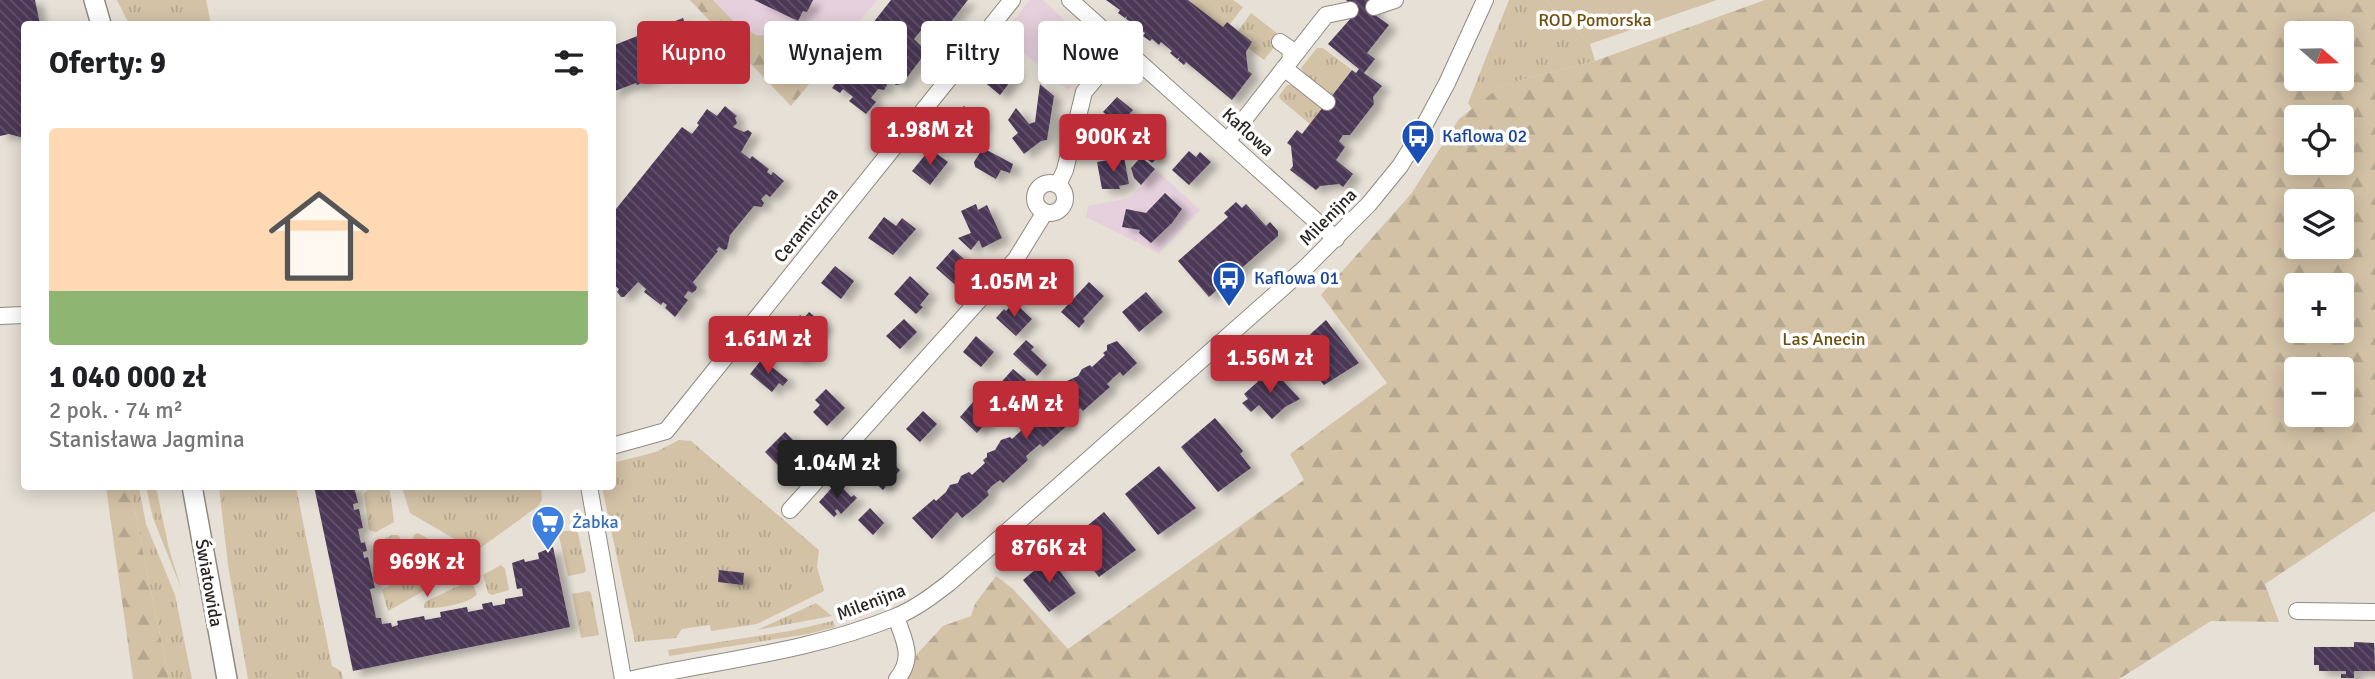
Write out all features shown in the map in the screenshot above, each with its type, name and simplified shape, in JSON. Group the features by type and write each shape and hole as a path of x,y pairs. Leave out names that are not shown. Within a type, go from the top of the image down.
{"street":[{"path":"94,0 99,21"},
{"name":"Ceramiczna","path":"616,445 666,430 1012,0"},
{"name":"Kaflowa","path":"1070,0 1093,21"},
{"path":"1374,7 1395,0"},
{"name":"Milenijna","path":"634,679 803,646 896,617 924,602 979,559 1336,239 1377,195 1401,166 1418,139 1485,0"},
{"path":"1228,140 1326,15 1350,10"},
{"path":"1280,42 1290,49 1287,63"},
{"path":"1287,63 1327,102"},
{"name":"Kaflowa","path":"1143,65 1336,239"},
{"path":"790,510 1016,259 1045,212 1037,205 1036,194 1042,185 1058,185 1065,170 1084,92 1091,84"},
{"path":"0,316 21,315"},
{"name":"Światowida","path":"193,490 227,679"},
{"path":"590,490 623,679"},
{"path":"2297,611 2375,611"},
{"path":"896,617 908,652 908,662 897,679"}],"shaded area":[{"path":"690,0 877,0 860,21 764,21 764,78 750,63 750,21 710,21"},
{"path":"1030,0 1043,0 1066,21 1038,21 1038,65 1024,53 1024,21 1013,21"},
{"path":"770,84 809,84 791,106"},
{"path":"1061,84 1073,84 1068,90"},
{"path":"1155,169 1200,210 1159,253 1086,217 1088,206 1130,198"}],"green space":[{"path":"117,0 206,0 210,21 128,21"},
{"path":"690,0 713,0 733,21 710,21"},
{"path":"1188,0 1233,0 1243,7 1230,24 1227,22 1223,27"},
{"path":"1509,0 1546,0 1590,44 1595,61 1502,85 1472,109 1468,103"},
{"name":"ROD Pomorska","path":"1546,0 1717,0 1590,44"},
{"name":"Las Anecin","path":"1765,0 2375,0 2375,511 2265,584 2279,622 2211,621 2119,679 907,679 917,654 943,626 971,616 975,604 996,576 1013,589 1068,649 1304,480 1290,454 1387,383 1321,295 1411,194 1459,119 1502,85 1595,61"},
{"path":"1251,13 1282,37 1264,60 1248,48 1238,31"},
{"path":"750,31 764,36 764,78 750,63"},
{"path":"1317,48 1323,48 1352,70 1332,95 1305,75 1301,68"},
{"path":"770,84 809,84 791,106"},
{"path":"1287,85 1292,85 1324,107 1310,124 1280,99 1279,96"},
{"path":"679,440 691,441 819,550 817,567 824,591 757,624 711,631 710,625 682,629 676,638 635,642 603,490 616,490 616,462 656,452"},
{"path":"106,490 131,490 169,679 133,679"},
{"path":"131,490 140,490 146,524 175,595 192,679 169,679"},
{"path":"147,490 157,490 169,549 181,588 153,518"},
{"path":"219,490 297,490 332,666 341,671 343,679 248,679 228,565"},
{"path":"368,490 390,491 394,522 376,532 369,530 364,493"},
{"path":"403,490 541,490 542,500 538,506 480,548 470,548 410,513"},
{"path":"574,530 578,533 586,570 584,573 568,576 558,532"},
{"path":"418,533 458,556 462,563 443,575 420,564 412,544 414,535"},
{"path":"392,535 398,535 400,538 404,563 389,573 380,575 374,544"},
{"path":"501,565 505,569 509,590 492,595 488,593 483,575"},
{"path":"412,571 425,583 427,589 388,611 382,590"},
{"path":"471,580 477,594 468,601 424,608 425,602"},
{"path":"588,591 591,593 599,635 581,638 572,594"},
{"path":"816,603 832,616 757,630"},
{"path":"833,621 835,627 808,634 669,656 668,650 790,631"}],"building":[{"path":"0,0 35,0 39,21 21,21 21,137 9,134 0,136"},
{"path":"754,0 813,0 798,21"},
{"path":"891,0 968,0 952,21 921,21 921,30 914,39 921,46 921,59 907,77 907,21 874,21"},
{"path":"1106,0 1188,0 1223,27 1227,22 1252,42 1246,52 1248,71 1252,74 1232,100 1186,62 1184,65 1178,60 1180,57 1177,59 1161,42 1159,45 1143,36 1143,21 1130,21 1126,19 1127,16 1125,18 1118,13 1120,10"},
{"path":"1346,0 1373,0 1375,15 1389,25 1367,53 1375,59 1364,73 1382,86 1373,97 1374,104 1350,135 1343,135 1339,141 1345,147 1336,160 1353,174 1343,187 1339,184 1320,186 1316,190 1290,170 1293,166 1291,146 1287,143 1297,130 1302,134 1352,70 1356,73 1359,69 1328,44 1351,18"},
{"path":"637,36 637,84 639,84 637,85 636,83 616,91 616,44"},
{"path":"835,84 887,85 884,90 878,89 871,98 876,102 866,114 849,101 853,97 843,89 840,93 832,88"},
{"path":"987,84 1008,84 1000,95"},
{"path":"1040,84 1054,96 1047,140 1041,141 1024,154 1012,138 1018,133 1008,120 1016,108 1029,124 1035,122"},
{"path":"1117,97 1133,110 1119,125 1103,112"},
{"path":"725,106 737,116 737,123 733,127 752,133 741,152 750,159 752,156 769,169 767,172 771,175 773,172 784,181 770,197 766,194 761,199 764,203 762,207 754,206 730,235 727,249 719,247 716,250 718,251 693,282 696,290 692,293 688,291 684,297 688,300 675,317 665,308 667,305 663,302 661,305 644,292 646,289 638,282 624,297 617,292 616,209 682,127 692,134 707,109 717,116"},
{"path":"964,106 983,121 968,140 949,125"},
{"path":"1153,145 1162,153 1152,163 1143,156"},
{"path":"983,148 1013,164 1010,173 1001,170 996,179 975,167 974,162"},
{"path":"930,149 948,162 930,185 912,171"},
{"path":"1189,151 1196,157 1200,152 1211,162 1189,185 1172,170"},
{"path":"1124,157 1129,184 1119,186 1120,189 1102,189 1097,162"},
{"path":"1141,157 1155,169 1141,185 1134,178 1131,168"},
{"path":"1165,193 1182,209 1151,243 1139,233 1140,230 1122,227 1126,209 1146,213"},
{"path":"1236,202 1242,208 1246,204 1266,226 1270,222 1278,231 1278,236 1209,297 1178,261 1228,217 1224,213"},
{"path":"976,204 978,210 987,205 1002,238 982,248 979,240 971,250 958,238 971,233 961,211"},
{"path":"884,217 896,226 902,218 916,229 893,255 868,238"},
{"path":"953,249 973,267 963,279 967,282 960,289 936,268"},
{"path":"835,266 854,281 841,299 821,283"},
{"path":"910,276 929,294 916,314 894,294"},
{"path":"1089,282 1104,296 1083,319 1085,321 1079,328 1061,312"},
{"path":"1146,292 1163,312 1139,332 1122,312"},
{"path":"1014,302 1032,319 1016,336 996,318"},
{"path":"809,312 825,325 800,360 779,342 785,334 789,337 794,331 790,328 800,315 804,318"},
{"path":"904,319 917,332 900,349 886,336"},
{"path":"1326,320 1359,363 1324,385 1294,349"},
{"path":"976,336 994,352 981,367 963,352"},
{"path":"1026,340 1034,347 1031,350 1047,365 1037,376 1013,354"},
{"path":"1117,341 1137,363 1123,376 1120,372 1113,378 1107,384 1110,387 1083,411 1080,408 1073,414 1067,420 1070,423 1043,447 1040,444 1026,456 1028,460 1003,483 1000,480 993,485 987,491 989,495 976,507 962,518 957,512 932,539 912,518 934,499 936,501 950,485 958,483 961,476 969,472 972,475 985,463 983,460 987,453 995,450 1001,440 1010,437 1012,439 1025,427 1023,425 1027,417 1036,413 1042,404 1051,403 1065,391 1063,389 1067,381 1078,376 1082,369 1090,365 1092,367 1105,355 1103,353 1107,350 1107,345"},
{"path":"762,359 788,380 783,386 779,383 772,392 750,374"},
{"path":"1013,369 1026,380 1014,394 1010,391 999,404 989,396"},
{"path":"1272,369 1300,399 1285,407 1272,419 1259,405 1251,412 1242,403 1248,399 1244,394"},
{"path":"826,389 845,408 827,426 813,412 820,405 815,400"},
{"path":"973,402 990,418 977,433 960,417"},
{"path":"923,411 937,424 920,442 906,429"},
{"path":"1215,418 1243,451 1240,454 1251,468 1218,492 1181,447"},
{"path":"785,432 804,451 797,457 802,462 789,476 765,452"},
{"path":"881,453 900,470 883,490 861,470"},
{"path":"1159,466 1196,508 1158,535 1125,494"},
{"path":"837,482 851,497 854,495 857,498 841,514 837,509 834,517 819,502"},
{"path":"315,490 355,490 358,503 353,504 354,510 359,509 363,528 358,529 361,543 365,542 367,551 363,552 364,558 368,557 375,588 370,589 376,618 381,618 382,624 391,623 392,627 398,625 397,621 424,616 425,620 441,617 440,612 467,607 468,612 483,609 482,604 505,604 505,599 523,596 522,588 517,589 512,563 524,559 525,562 539,559 538,553 553,547 570,627 353,671"},
{"path":"870,508 884,523 873,535 858,520"},
{"path":"1104,512 1136,550 1099,577 1070,540"},
{"path":"1048,559 1076,593 1049,612 1023,580"},
{"path":"719,570 744,573 743,585 718,582"},
{"path":"2354,642 2374,643 2375,671 2354,671 2354,678 2341,678 2341,674 2346,674 2346,671 2319,671 2319,665 2314,665 2314,647 2354,647"}],"place":[{"name":"Kaflowa 02","path":"1418,166"},
{"name":"Kaflowa 01","path":"1229,308"},
{"name":"Żabka","path":"548,552"}]}
